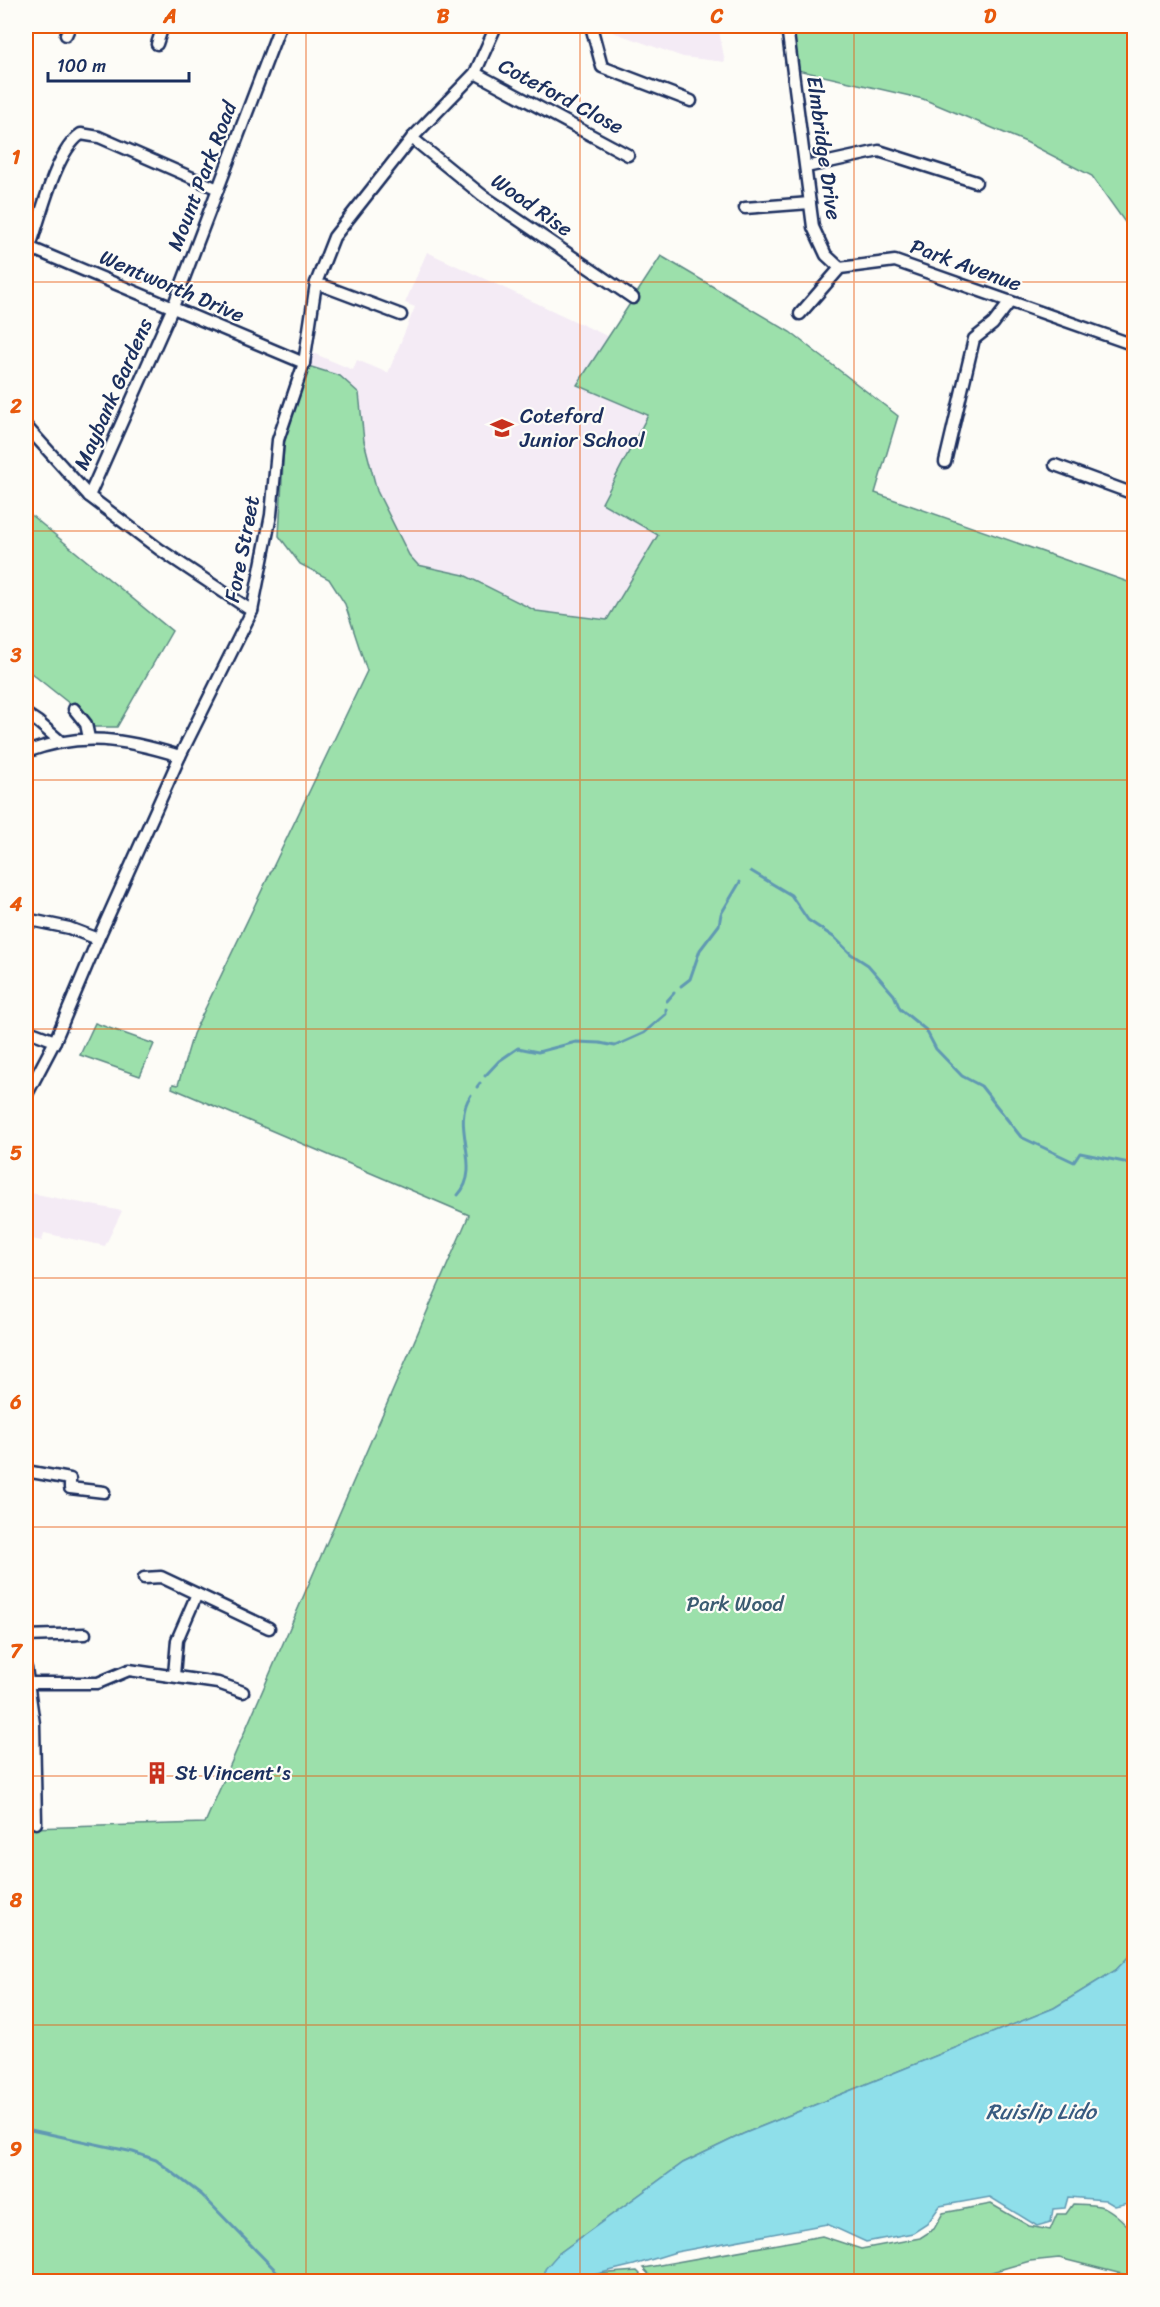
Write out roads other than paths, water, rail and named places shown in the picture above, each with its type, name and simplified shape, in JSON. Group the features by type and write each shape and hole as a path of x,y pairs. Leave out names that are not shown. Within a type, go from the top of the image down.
{"street":[{"path":"157,44 163,26"},
{"name":"Mount Park Road","path":"173,307 280,26"},
{"name":"Fore Street","path":"26,1096 55,1041 180,756 252,610 271,515 278,440 304,363 316,283 334,237 412,138 475,73 496,26"},
{"path":"591,26 602,67 691,101"},
{"name":"Elmbridge Drive","path":"787,26 813,227 826,255 840,268"},
{"name":"Coteford Close","path":"475,73 628,155"},
{"path":"27,250 48,191 71,141 81,134 99,137 218,189"},
{"name":"Wood Rise","path":"412,138 482,195 633,298"},
{"path":"806,167 879,151 976,182"},
{"path":"745,208 810,203"},
{"name":"Wentworth Drive","path":"27,250 173,307 304,363"},
{"name":"Park Avenue","path":"840,268 895,261 1134,345"},
{"path":"800,315 840,268"},
{"path":"316,283 401,315"},
{"path":"945,462 974,339 993,324 1010,302"},
{"name":"Maybank Gardens","path":"89,496 173,307"},
{"path":"26,426 89,496 159,549 252,610"},
{"path":"1055,465 1134,494"},
{"path":"74,710 86,724 89,738"},
{"path":"26,714 61,742"},
{"path":"26,752 61,742 89,738 137,743 180,756"},
{"path":"26,919 69,928 98,939"},
{"path":"26,1030 55,1041"},
{"path":"26,1471 70,1479 70,1488 104,1492"},
{"path":"144,1578 161,1577 269,1629"},
{"path":"174,1675 177,1640 197,1594"},
{"path":"26,1636 85,1634"},
{"path":"26,1668 34,1724 36,1823"},
{"path":"29,1683 98,1683 129,1670 218,1683 243,1692"}],"water":[{"name":"Ruislip Lido","path":"1134,1951 1134,2202 1115,2206 1105,2200 1068,2197 1065,2208 1053,2209 1051,2222 1037,2226 990,2197 940,2206 927,2224 913,2233 866,2242 827,2224 676,2252 568,2281 549,2281 545,2278 545,2269 558,2254 683,2163 743,2134 1054,2008 1116,1970"}],"waterway":[{"path":"751,871 791,895 808,920 835,938 851,954 868,965 894,995 900,1009 926,1030 936,1049 962,1076 981,1086 1021,1137 1074,1162 1080,1153 1134,1164"},
{"path":"681,986 690,979 700,950 719,925 721,914 740,882"},
{"path":"667,1001 674,993"},
{"path":"485,1076 499,1061 518,1048 538,1052 576,1042 615,1046 644,1033 666,1014 666,1009"},
{"path":"477,1087 480,1083"},
{"path":"458,1195 465,1184 468,1172 463,1120 465,1107 471,1095"},
{"path":"26,2129 133,2152 156,2160 202,2195 287,2282"},
{"path":"539,2282 548,2277"}],"place":[{"name":"Coteford Junior School","path":"502,428"},
{"name":"St Vincent's","path":"157,1773"}],"park label":[{"name":"Park Wood","path":"735,1604"}]}
